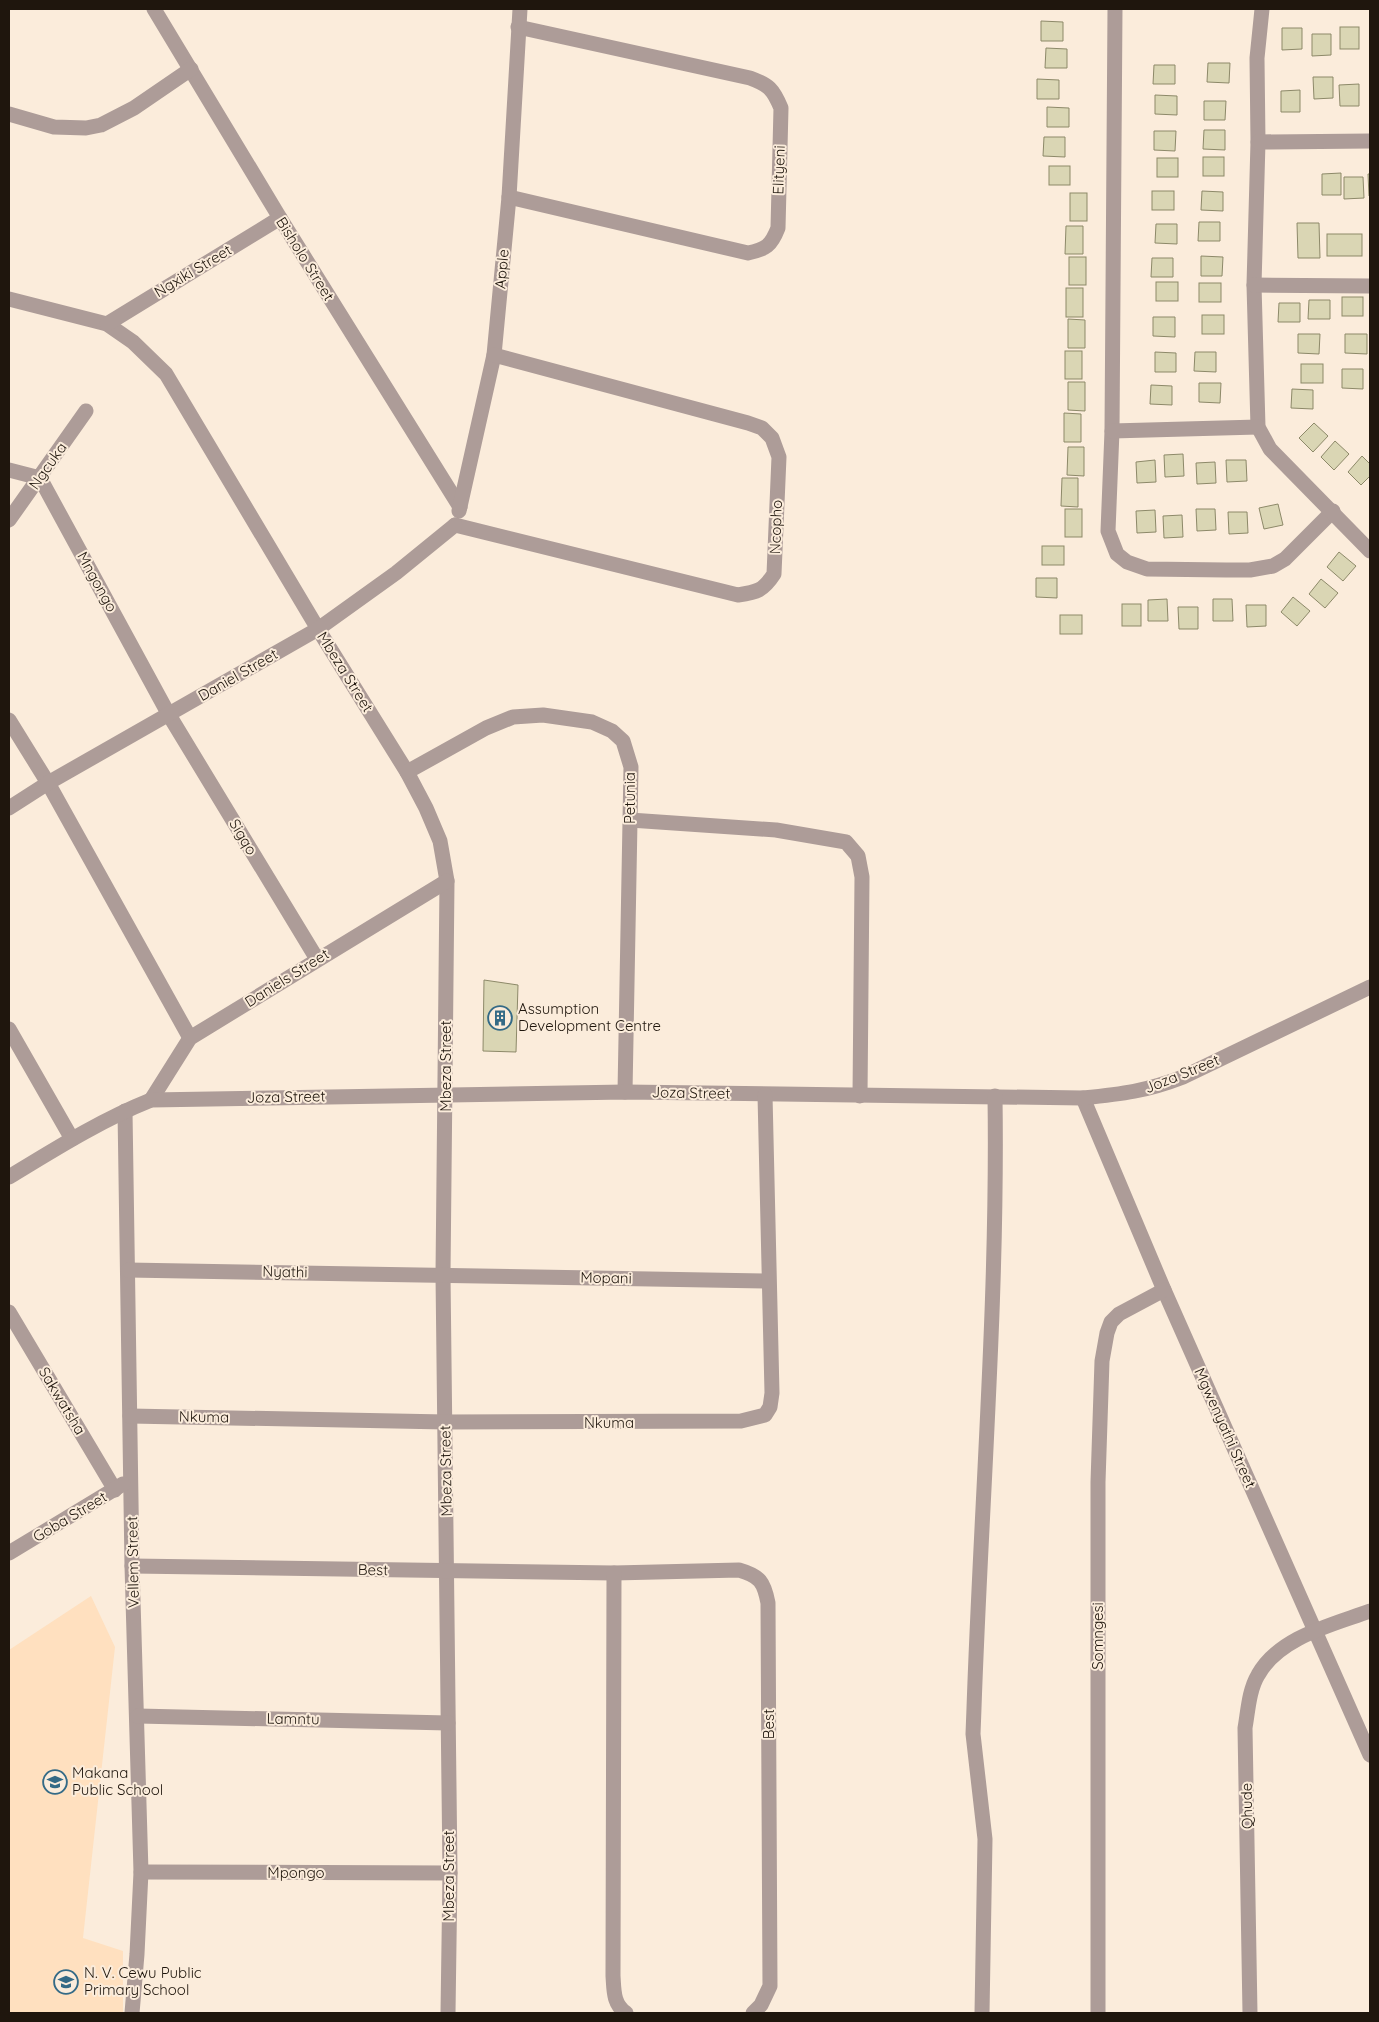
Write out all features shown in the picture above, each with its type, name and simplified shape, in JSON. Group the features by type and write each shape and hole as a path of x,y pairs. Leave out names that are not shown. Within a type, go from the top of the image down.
{"street":[{"name":"Bisholo Street","path":"154,9 280,218 460,507"},
{"name":"Apple","path":"455,525 494,355 509,196 520,9"},
{"path":"1115,9 1112,431 1108,530 1117,554 1127,562 1147,569 1226,570 1274,566 1285,559 1333,512"},
{"path":"1262,9 1257,58 1258,142 1254,285 1258,427 1270,449 1370,551"},
{"name":"Elityeni","path":"509,196 748,253 763,249 773,240 778,228 781,108 776,94 767,84 750,78 518,27"},
{"path":"9,114 54,127 86,128 101,125 134,108 191,69"},
{"path":"1258,142 1370,142"},
{"name":"Ngxiki Street","path":"107,324 280,218"},
{"path":"1254,285 1370,286"},
{"name":"Mbeza Street","path":"9,299 107,324 133,342 166,374 318,629 407,772 426,808 440,841 447,881 443,1274 448,1571 450,1874 448,2013"},
{"name":"Ncopho","path":"455,525 738,595 755,593 766,586 774,574 779,457 772,438 762,428 494,355"},
{"name":"Ngcuka","path":"9,520 86,411"},
{"path":"1112,431 1258,427"},
{"path":"9,470 40,478"},
{"name":"Mngongo","path":"40,478 169,715"},
{"name":"Daniel Street","path":"9,808 48,783 318,629 396,573 455,525"},
{"name":"Sigqo","path":"169,715 317,959"},
{"name":"Petunia","path":"407,772 486,728 513,717 543,715 592,722 612,732 623,741 631,767 624,1092"},
{"path":"9,720 48,783 190,1038"},
{"path":"630,820 776,830 814,835 846,842 858,856 862,877 860,1096"},
{"name":"Daniels Street","path":"151,1100 190,1038 447,881"},
{"name":"Joza Street","path":"9,1177 72,1139 125,1111 151,1100 624,1092 1083,1098 1132,1094 1183,1077 1370,987"},
{"path":"9,1029 72,1139"},
{"name":"Nkuma","path":"130,1416 446,1422 740,1421 757,1418 765,1414 770,1407 772,1393 765,1095"},
{"path":"982,2013 985,1838 973,1734 984,1515 996,1186 995,1096"},
{"name":"Mgwenyathi Street","path":"1083,1098 1164,1290 1370,1755"},
{"name":"Vellem Street","path":"125,1111 132,1566 138,1716 141,1872 134,2013"},
{"name":"Nyathi","path":"128,1270 443,1274"},
{"name":"Mopani","path":"443,1274 768,1281"},
{"name":"Somngesi","path":"1098,2013 1098,1482 1102,1361 1111,1322 1119,1314 1164,1290"},
{"name":"Sakwatsha","path":"9,1312 115,1490"},
{"name":"Goba Street","path":"9,1553 131,1480"},
{"name":"Best","path":"132,1566 614,1573 739,1570 755,1574 765,1587 768,1602 770,1986 761,2005 753,2013"},
{"path":"614,1573 613,1976 614,1995 618,2005 626,2013"},
{"name":"Qhude","path":"1250,2013 1245,1728 1250,1697 1257,1676 1270,1658 1291,1643 1370,1610"},
{"name":"Lamntu","path":"138,1716 448,1723"},
{"name":"Mpongo","path":"141,1872 450,1874"}],"shaded area":[{"name":"Makana Public School","path":"91,1596 115,1647 83,1938 123,1951 123,2013 9,2013 9,1650"}],"building":[{"path":"1041,21 1063,22 1063,41 1041,41"},
{"path":"1340,27 1359,27 1359,49 1340,49"},
{"path":"1282,28 1302,28 1302,49 1282,50"},
{"path":"1312,34 1331,34 1331,55 1312,56"},
{"path":"1046,48 1067,49 1067,68 1045,68"},
{"path":"1208,63 1230,63 1229,83 1207,82"},
{"path":"1154,65 1175,65 1175,84 1153,84"},
{"path":"1313,77 1333,77 1333,98 1314,99"},
{"path":"1037,79 1059,80 1059,99 1037,99"},
{"path":"1359,84 1359,106 1340,106 1339,85"},
{"path":"1300,90 1300,112 1281,112 1281,91"},
{"path":"1155,95 1177,96 1177,115 1155,114"},
{"path":"1204,101 1226,101 1225,120 1204,120"},
{"path":"1047,107 1069,108 1069,127 1047,127"},
{"path":"1204,130 1225,130 1225,150 1203,149"},
{"path":"1154,131 1176,131 1175,151 1154,150"},
{"path":"1044,137 1065,137 1065,157 1043,156"},
{"path":"1203,157 1224,157 1224,176 1203,176"},
{"path":"1157,158 1178,158 1178,177 1157,177"},
{"path":"1049,166 1070,166 1070,185 1049,185"},
{"path":"1341,173 1341,195 1322,195 1322,174"},
{"path":"1368,174 1370,174 1370,196 1369,196"},
{"path":"1344,177 1363,177 1364,198 1344,199"},
{"path":"1152,191 1174,191 1174,210 1152,210"},
{"path":"1202,191 1223,192 1223,211 1201,210"},
{"path":"1070,193 1087,193 1087,221 1070,221"},
{"path":"1199,222 1220,222 1220,241 1198,241"},
{"path":"1297,223 1319,223 1320,258 1298,258"},
{"path":"1156,224 1177,224 1177,244 1155,243"},
{"path":"1066,226 1083,226 1083,254 1065,254"},
{"path":"1327,234 1362,234 1362,256 1327,256"},
{"path":"1201,256 1223,257 1222,276 1201,276"},
{"path":"1069,257 1086,257 1086,285 1069,285"},
{"path":"1152,258 1173,258 1173,277 1151,277"},
{"path":"1156,282 1178,282 1178,301 1156,301"},
{"path":"1199,283 1221,283 1221,302 1199,302"},
{"path":"1066,288 1083,288 1083,317 1066,317"},
{"path":"1342,297 1363,297 1363,316 1342,316"},
{"path":"1309,300 1330,300 1330,319 1308,319"},
{"path":"1279,303 1300,303 1300,322 1278,322"},
{"path":"1202,315 1224,315 1224,334 1202,334"},
{"path":"1153,317 1175,317 1175,337 1153,336"},
{"path":"1068,319 1085,320 1085,348 1068,348"},
{"path":"1298,334 1320,334 1319,354 1298,353"},
{"path":"1345,334 1367,334 1367,354 1345,353"},
{"path":"1065,351 1082,351 1082,379 1065,379"},
{"path":"1155,352 1176,353 1176,372 1155,372"},
{"path":"1195,352 1216,352 1216,372 1194,371"},
{"path":"1301,364 1323,364 1323,383 1301,383"},
{"path":"1342,369 1363,369 1363,389 1342,388"},
{"path":"1068,382 1085,382 1085,411 1068,410"},
{"path":"1199,383 1221,383 1220,403 1199,402"},
{"path":"1151,385 1172,386 1172,405 1150,404"},
{"path":"1292,389 1313,390 1313,409 1291,408"},
{"path":"1064,413 1081,414 1081,442 1064,442"},
{"path":"1314,423 1328,436 1313,452 1299,438"},
{"path":"1335,441 1349,454 1334,470 1321,457"},
{"path":"1068,447 1084,447 1084,476 1067,475"},
{"path":"1183,454 1184,476 1165,477 1164,455"},
{"path":"1362,456 1370,464 1370,476 1361,485 1348,472"},
{"path":"1155,460 1156,482 1137,483 1136,462"},
{"path":"1226,460 1246,460 1247,481 1227,482"},
{"path":"1215,462 1216,483 1197,484 1196,463"},
{"path":"1062,478 1078,478 1078,507 1061,506"},
{"path":"1278,504 1283,525 1264,529 1259,508"},
{"path":"1065,509 1082,509 1082,537 1065,537"},
{"path":"1196,509 1215,509 1216,530 1197,531"},
{"path":"1155,510 1156,532 1137,533 1136,511"},
{"path":"1228,512 1247,512 1248,533 1229,534"},
{"path":"1182,515 1183,537 1164,538 1163,516"},
{"path":"1042,546 1064,546 1064,565 1042,565"},
{"path":"1339,552 1356,566 1343,581 1327,567"},
{"path":"1036,578 1057,578 1057,598 1036,597"},
{"path":"1321,579 1338,593 1325,608 1309,594"},
{"path":"1293,597 1310,611 1297,626 1281,612"},
{"path":"1167,599 1168,621 1148,621 1148,600"},
{"path":"1213,599 1232,599 1233,621 1213,621"},
{"path":"1122,604 1141,604 1141,626 1122,626"},
{"path":"1246,605 1266,605 1266,626 1247,627"},
{"path":"1178,607 1198,607 1198,629 1179,629"},
{"path":"1060,615 1082,615 1082,634 1060,634"},
{"name":"Assumption Development Centre","path":"484,980 518,985 516,1052 483,1051"}],"place":[{"name":"Assumption Development Centre","path":"500,1018"},
{"name":"Makana Public School","path":"55,1782"},
{"name":"N. V. Cewu Public Primary School","path":"66,1982"}]}
